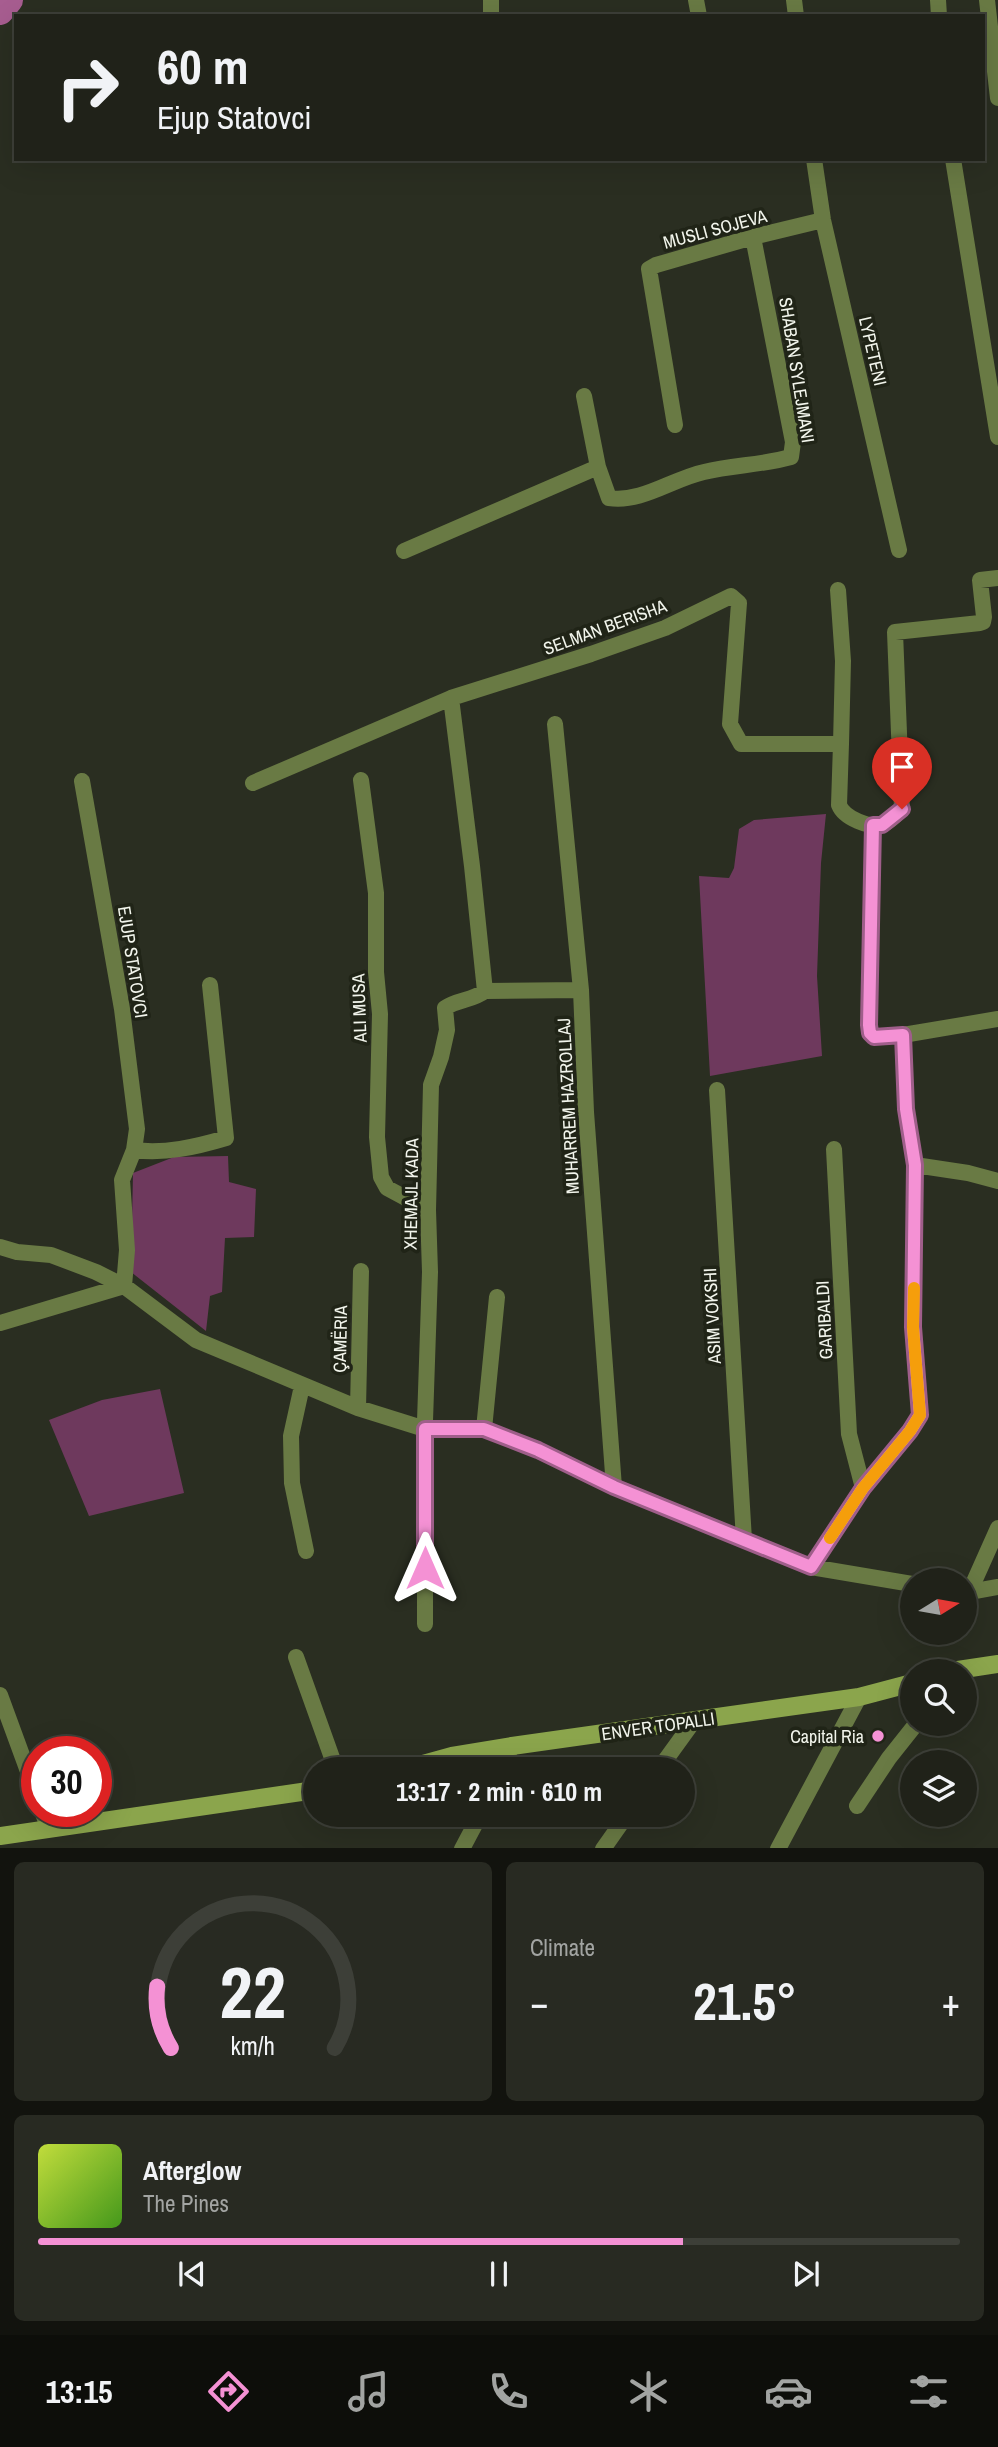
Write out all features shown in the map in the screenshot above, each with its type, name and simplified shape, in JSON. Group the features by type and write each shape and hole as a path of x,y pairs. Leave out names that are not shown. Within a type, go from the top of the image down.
{"main road":[{"path":"977,1667 998,1664"},
{"name":"ENVER TOPALLI","path":"448,1757 859,1698 900,1686"},
{"path":"112,1812 303,1791"},
{"path":"0,1836 24,1827"}],"street":[{"path":"987,0 998,98"},
{"name":"LYPETENI","path":"814,161 823,220 899,550"},
{"path":"953,161 998,436"},
{"name":"MUSLI SOJEVA","path":"675,425 649,269 754,237 823,220"},
{"name":"SHABAN SYLEJMANI","path":"584,396 598,467 609,498 633,498 704,472 764,465 791,457 793,442 754,237"},
{"path":"404,551 598,467"},
{"path":"838,590 843,661 839,805 847,817 882,825 902,809 895,632 980,623 984,617 980,580 998,578"},
{"name":"SELMAN BERISHA","path":"253,783 451,698 665,628 731,596 739,603 730,724 741,744 841,744"},
{"path":"451,698 485,991"},
{"name":"MUHARREM HAZROLLAJ","path":"555,724 582,990 586,1112 614,1487"},
{"name":"ALI MUSA","path":"361,780 376,893 376,972 380,1014 377,1137 381,1177 387,1188 428,1210"},
{"name":"EJUP STATOVCI","path":"82,781 132,1077 137,1138 122,1180 127,1250 124,1286"},
{"path":"873,825 870,1033 874,1037 903,1035 998,1018"},
{"path":"134,1150 149,1152 198,1146 226,1138 210,985"},
{"name":"XHEMAJL KADA","path":"425,1624 430,1085 441,1057 447,1030 445,1008 454,1002 476,998 485,991 582,990"},
{"path":"811,1567 863,1488 920,1415 913,1327 915,1165 906,1109 903,1035"},
{"name":"ASIM VOKSHI","path":"717,1090 744,1540"},
{"name":"GARIBALDI","path":"834,1149 849,1434 863,1488"},
{"path":"915,1165 968,1173 998,1181"},
{"path":"0,1248 51,1255 124,1286 196,1340 358,1408 425,1429 484,1429 538,1450 614,1487 811,1567 900,1582"},
{"name":"ÇAMËRIA","path":"358,1408 361,1271"},
{"path":"0,1323 124,1286"},
{"path":"484,1429 497,1297"},
{"path":"302,1386 291,1436 292,1483 306,1551"},
{"path":"977,1572 998,1528"},
{"path":"977,1591 998,1587"},
{"path":"296,1657 332,1757"},
{"path":"0,1695 21,1752"},
{"path":"779,1848 859,1698"},
{"path":"668,1757 693,1722"},
{"path":"857,1806 906,1736"},
{"path":"507,1757 512,1746"},
{"path":"463,1848 474,1827"},
{"path":"604,1848 619,1827"}],"shaded area":[{"path":"826,814 821,863 817,976 822,1056 710,1076 699,876 729,878 734,868 739,829 754,820"},
{"path":"228,1156 229,1182 256,1189 254,1237 225,1238 222,1292 210,1296 206,1331 131,1272 133,1173 174,1157"},
{"path":"160,1389 184,1493 89,1516 49,1420 102,1400"}],"waterway":[{"path":"0,11 9,0"}],"slow traffic":[{"path":"830,1538 863,1488 920,1415 913,1327 914,1288"}],"place":[{"name":"Capital Ria","path":"878,1736"}],"route":[{"path":"425,1568 425,1429 484,1429 538,1450 614,1487 811,1567 863,1488 910,1431 920,1415 913,1327 915,1165 906,1109 903,1035 874,1037 870,1033 869,1025 873,825 882,825 902,809"}]}
